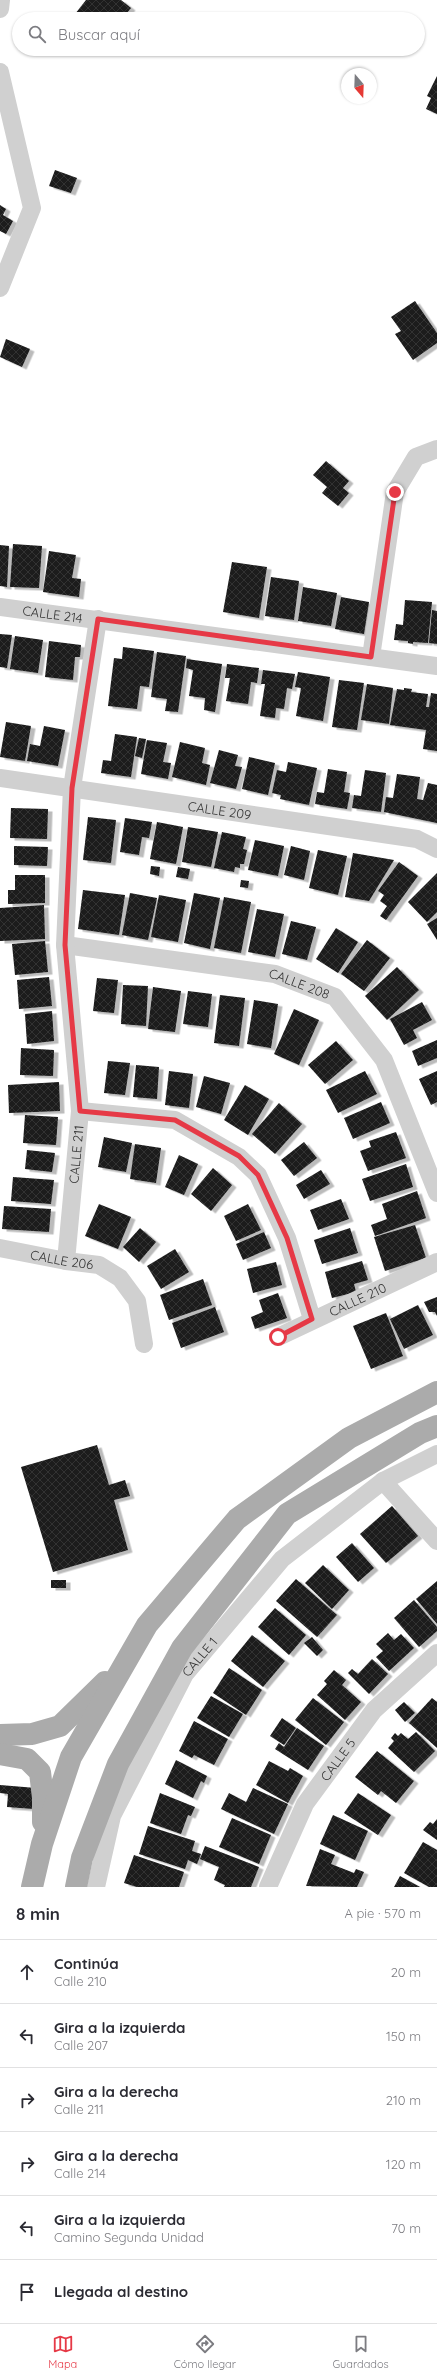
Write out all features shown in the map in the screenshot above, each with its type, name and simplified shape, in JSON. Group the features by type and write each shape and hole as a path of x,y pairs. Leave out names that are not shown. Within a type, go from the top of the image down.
{"main road":[{"path":"32,1887 42,1844 71,1757 147,1625 236,1519 350,1438 437,1392"},
{"path":"76,1887 82,1858 118,1764 182,1648 287,1514 420,1433 437,1426"},
{"path":"0,1735 32,1734 60,1726 128,1658"},
{"path":"0,1754 27,1759 40,1772 43,1798 42,1844"}],"street":[{"path":"0,9 1,0"},
{"path":"0,72 32,208 0,288"},
{"path":"371,657 395,492 416,457 437,449"},
{"name":"CALLE 214","path":"0,607 98,619 437,666"},
{"name":"CALLE 211","path":"66,1261 80,1111 65,945 72,788 98,619"},
{"name":"CALLE 209","path":"0,778 417,839 437,849"},
{"name":"CALLE 208","path":"65,945 275,974 335,997 384,1060 437,1193"},
{"path":"80,1111 175,1120 239,1156 258,1175 287,1238 312,1319"},
{"name":"CALLE 206","path":"0,1248 66,1261 99,1265 120,1278 137,1301 144,1344"},
{"name":"CALLE 210","path":"278,1337 312,1319 437,1262"},
{"name":"CALLE 1","path":"96,1887 112,1816 185,1674 282,1559 383,1481 437,1454"},
{"path":"383,1481 437,1541"},
{"name":"CALLE 5","path":"268,1887 305,1804 374,1710 437,1653"}],"building":[{"path":"86,0 121,0 131,8 128,12 77,12"},
{"path":"437,76 437,114 426,109 431,98 427,96"},
{"path":"55,170 77,178 71,193 49,186"},
{"path":"0,205 6,209 3,215 13,221 6,234 0,231"},
{"path":"415,301 437,333 437,343 413,360 395,334 401,331 391,317"},
{"path":"6,339 30,349 22,367 0,357"},
{"path":"326,461 349,481 343,488 349,493 338,506 322,493 327,487 313,475"},
{"path":"13,544 42,546 39,588 10,587"},
{"path":"0,545 9,546 7,587 0,586"},
{"path":"49,551 76,555 72,578 81,579 79,597 43,592"},
{"path":"232,562 267,567 259,618 223,612"},
{"path":"271,577 299,581 294,620 265,616"},
{"path":"303,587 337,593 331,626 298,621"},
{"path":"341,597 369,602 364,634 335,629"},
{"path":"405,600 432,602 428,643 413,642 413,644 408,643 408,641 394,640 396,624 403,625"},
{"path":"432,610 437,611 437,644 429,643"},
{"path":"0,634 12,635 7,668 0,667"},
{"path":"15,636 43,640 38,673 10,669"},
{"path":"49,641 81,645 80,657 75,657 73,680 45,677"},
{"path":"123,647 154,651 149,687 140,686 137,709 108,706 114,658 122,659"},
{"path":"157,652 186,656 178,712 165,711 167,699 151,697"},
{"path":"187,659 222,664 215,712 204,710 205,698 189,696 193,670 186,668"},
{"path":"227,664 259,668 257,683 251,682 248,704 226,701 230,678 225,678"},
{"path":"263,670 295,674 292,689 287,688 284,709 276,708 275,718 260,716 265,684 261,684"},
{"path":"298,672 330,677 323,721 296,716 301,688 295,687"},
{"path":"339,680 364,683 357,730 332,727"},
{"path":"367,684 393,688 389,724 361,720"},
{"path":"404,688 412,689 411,692 428,694 426,707 429,707 431,693 437,694 437,751 423,749 426,730 390,725 397,689 404,690"},
{"path":"6,722 31,726 25,761 0,757"},
{"path":"44,726 65,730 58,766 27,761 30,744 40,746"},
{"path":"115,734 137,737 131,777 101,773 103,760 111,761"},
{"path":"139,738 146,739 142,758 135,756"},
{"path":"147,740 167,743 163,762 171,763 168,779 141,774"},
{"path":"180,742 205,748 202,763 210,765 206,785 172,777"},
{"path":"219,750 238,755 235,766 242,767 236,789 210,783"},
{"path":"249,757 275,763 268,795 242,789"},
{"path":"288,762 317,768 309,805 280,799 281,795 272,793 277,770 286,772"},
{"path":"328,769 347,772 344,792 350,793 347,809 315,804 317,792 324,793"},
{"path":"365,770 386,773 381,812 352,808 354,795 361,796"},
{"path":"397,774 420,777 417,799 423,800 428,783 437,785 437,823 384,812 386,797 393,798"},
{"path":"11,808 48,809 47,839 10,838"},
{"path":"88,817 116,820 111,863 83,860"},
{"path":"125,818 152,822 149,838 142,837 139,855 120,852"},
{"path":"157,822 183,827 176,864 150,859"},
{"path":"188,827 218,832 211,867 182,862"},
{"path":"222,832 246,837 243,849 247,850 244,864 240,864 240,868 235,867 234,872 214,868"},
{"path":"255,840 284,846 278,876 248,870"},
{"path":"14,846 48,847 47,866 14,865"},
{"path":"291,846 310,851 304,880 284,875"},
{"path":"318,850 347,856 338,895 309,888"},
{"path":"353,853 394,860 369,901 345,897"},
{"path":"399,862 418,876 386,920 380,916 387,906 380,901 384,895 378,891"},
{"path":"151,866 160,867 159,876 150,874"},
{"path":"178,867 190,869 188,879 176,877"},
{"path":"437,873 437,912 427,922 408,902"},
{"path":"15,875 45,875 45,903 8,904 8,890 15,890"},
{"path":"241,880 249,881 248,888 240,887"},
{"path":"83,890 125,895 119,935 78,929"},
{"path":"130,893 157,898 148,940 122,935"},
{"path":"194,893 220,898 210,949 184,943"},
{"path":"159,895 186,900 178,942 151,937"},
{"path":"224,897 251,902 241,953 214,948"},
{"path":"44,905 45,939 0,941 0,908"},
{"path":"257,909 284,914 275,957 248,952"},
{"path":"437,918 437,940 427,924"},
{"path":"291,921 316,927 307,960 282,954"},
{"path":"336,928 358,942 338,973 316,959"},
{"path":"367,940 390,958 364,991 341,974"},
{"path":"45,941 48,972 15,975 12,944"},
{"path":"397,967 419,990 387,1020 365,996"},
{"path":"49,977 52,1006 19,1009 17,980"},
{"path":"97,978 118,980 114,1013 93,1011"},
{"path":"123,985 148,986 146,1026 121,1024"},
{"path":"153,987 181,991 175,1032 148,1029"},
{"path":"188,991 212,994 208,1027 183,1024"},
{"path":"220,995 245,998 239,1046 214,1043"},
{"path":"254,1000 278,1004 271,1048 247,1044"},
{"path":"422,1002 432,1020 413,1030 417,1038 404,1045 390,1019"},
{"path":"294,1009 319,1020 299,1065 274,1054"},
{"path":"52,1011 54,1041 27,1044 25,1014"},
{"path":"437,1040 437,1058 418,1066 412,1051"},
{"path":"336,1041 353,1060 325,1084 308,1065"},
{"path":"21,1048 54,1050 53,1076 20,1075"},
{"path":"108,1061 130,1063 125,1095 104,1093"},
{"path":"136,1065 159,1067 157,1099 133,1097"},
{"path":"169,1071 193,1074 189,1108 165,1105"},
{"path":"365,1071 377,1094 338,1113 326,1090"},
{"path":"437,1071 437,1102 431,1105 419,1079"},
{"path":"204,1076 230,1083 221,1114 196,1107"},
{"path":"59,1082 60,1111 9,1113 8,1085"},
{"path":"245,1085 269,1099 248,1135 224,1120"},
{"path":"381,1102 390,1123 353,1139 344,1118"},
{"path":"279,1103 302,1124 275,1154 252,1134"},
{"path":"25,1115 58,1117 56,1145 23,1143"},
{"path":"396,1132 406,1158 368,1171 360,1151 371,1147 369,1141"},
{"path":"104,1137 132,1143 126,1172 98,1167"},
{"path":"304,1142 317,1158 294,1176 281,1160"},
{"path":"135,1144 161,1148 156,1183 130,1179"},
{"path":"27,1150 55,1153 52,1172 25,1169"},
{"path":"179,1155 198,1164 184,1195 165,1187"},
{"path":"406,1164 413,1187 370,1201 362,1179"},
{"path":"213,1168 232,1185 211,1211 191,1194"},
{"path":"321,1170 330,1184 304,1199 296,1185"},
{"path":"13,1177 54,1180 51,1204 11,1201"},
{"path":"417,1191 426,1218 375,1236 371,1225 387,1219 382,1204"},
{"path":"341,1199 349,1219 318,1230 310,1210"},
{"path":"99,1204 131,1217 118,1249 85,1236"},
{"path":"248,1204 261,1230 236,1241 224,1216"},
{"path":"4,1206 51,1209 49,1232 2,1229"},
{"path":"415,1225 426,1258 385,1271 374,1237"},
{"path":"140,1228 156,1242 139,1262 123,1247"},
{"path":"350,1228 358,1253 322,1264 314,1240"},
{"path":"264,1232 271,1248 243,1260 236,1244"},
{"path":"175,1249 189,1272 161,1289 147,1266"},
{"path":"362,1261 368,1280 354,1284 356,1292 332,1298 325,1272"},
{"path":"276,1262 282,1285 253,1293 247,1269"},
{"path":"203,1279 212,1305 169,1320 160,1295"},
{"path":"278,1293 287,1318 255,1329 251,1317 263,1312 259,1300"},
{"path":"437,1297 437,1316 435,1312 429,1312 424,1302"},
{"path":"418,1305 433,1335 404,1349 390,1319"},
{"path":"215,1307 224,1332 181,1348 172,1323"},
{"path":"386,1313 403,1356 371,1369 353,1326"},
{"path":"97,1445 109,1485 125,1480 130,1496 114,1500 128,1550 53,1572 21,1467"},
{"path":"392,1506 418,1536 386,1563 360,1534"},
{"path":"352,1543 374,1568 358,1582 336,1557"},
{"path":"323,1565 349,1590 332,1609 305,1583"},
{"path":"296,1579 337,1615 317,1637 276,1601"},
{"path":"51,1580 66,1580 66,1588 51,1588"},
{"path":"437,1581 437,1624 416,1599"},
{"path":"414,1600 437,1627 437,1631 419,1647 394,1618"},
{"path":"275,1608 306,1635 289,1655 258,1627"},
{"path":"388,1633 394,1640 401,1634 414,1648 389,1671 376,1657 383,1651 376,1644"},
{"path":"252,1635 285,1661 263,1687 231,1661"},
{"path":"312,1637 323,1650 317,1656 304,1643"},
{"path":"372,1659 388,1674 369,1694 348,1673 352,1669 358,1674"},
{"path":"229,1668 262,1690 246,1715 213,1693"},
{"path":"334,1670 346,1680 342,1685 361,1702 345,1720 317,1695 327,1684 324,1681"},
{"path":"211,1696 243,1714 229,1737 197,1718"},
{"path":"313,1698 344,1722 326,1745 295,1720"},
{"path":"432,1698 437,1702 437,1748 409,1723"},
{"path":"404,1702 415,1713 405,1722 395,1710"},
{"path":"282,1718 296,1728 284,1745 270,1736"},
{"path":"194,1721 228,1739 214,1765 194,1755 192,1758 179,1751"},
{"path":"297,1728 324,1746 308,1770 275,1749 279,1743 284,1747"},
{"path":"416,1732 435,1751 414,1772 388,1748 394,1741 391,1738 395,1733 398,1736 401,1733 408,1739"},
{"path":"377,1751 414,1781 396,1803 381,1791 378,1795 355,1777"},
{"path":"176,1760 207,1776 204,1783 201,1781 193,1798 165,1784"},
{"path":"269,1761 288,1771 290,1768 303,1776 288,1803 256,1785"},
{"path":"0,1785 36,1788 34,1809 7,1807 8,1794 0,1793"},
{"path":"253,1788 288,1804 274,1834 221,1809 229,1793 246,1802"},
{"path":"160,1793 195,1807 191,1816 188,1815 181,1834 150,1823"},
{"path":"358,1793 391,1815 378,1835 344,1813"},
{"path":"333,1815 368,1831 355,1860 320,1844"},
{"path":"232,1818 271,1835 259,1864 219,1847"},
{"path":"437,1819 437,1840 423,1830 430,1822 433,1824"},
{"path":"148,1826 195,1841 192,1851 201,1854 197,1864 188,1860 185,1869 139,1854"},
{"path":"423,1842 437,1850 437,1887 429,1887 404,1873"},
{"path":"205,1846 259,1867 251,1887 224,1887 225,1885 214,1880 219,1867 200,1859"},
{"path":"320,1849 335,1855 331,1864 354,1873 356,1869 364,1872 357,1887 306,1886"},
{"path":"134,1855 184,1872 179,1887 137,1887 124,1883"},
{"path":"400,1876 420,1887 394,1887"}],"route":[{"path":"278,1337 312,1319 287,1238 258,1175 239,1156 175,1120 80,1111 65,945 72,788 98,619 371,657 395,492"}]}
